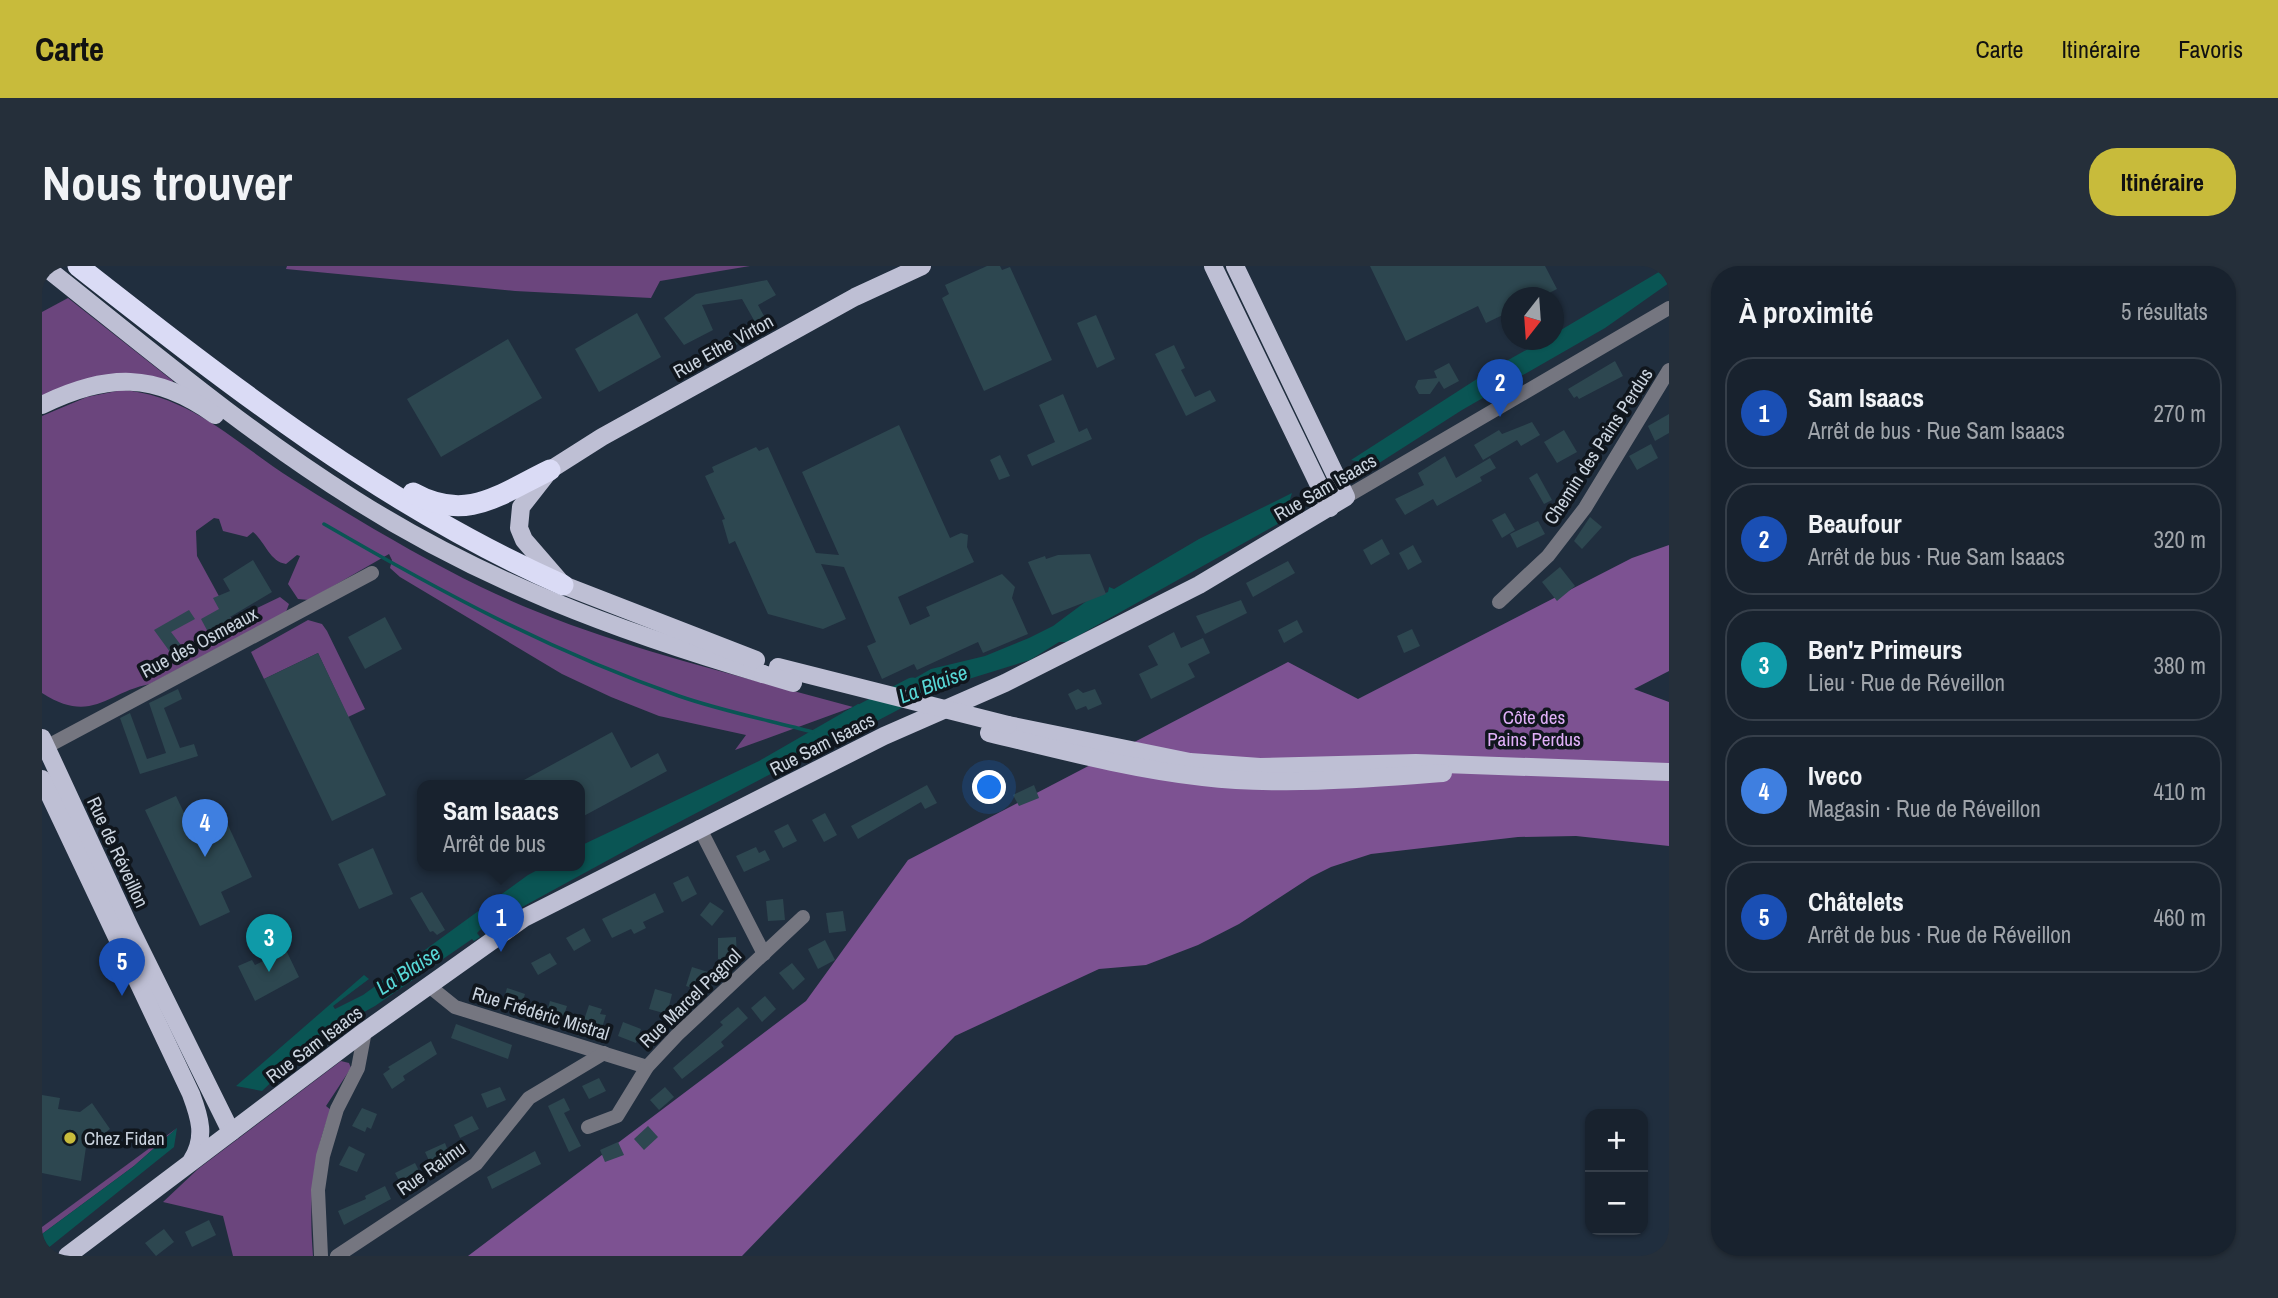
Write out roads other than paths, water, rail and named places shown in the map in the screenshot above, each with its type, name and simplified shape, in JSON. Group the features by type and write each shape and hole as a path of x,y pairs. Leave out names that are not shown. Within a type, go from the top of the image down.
{"highway":[{"path":"78,266 303,438 365,479 463,536 563,585"},
{"path":"365,479 383,476 424,499 447,507 464,508 486,502 550,470"}],"main road":[{"path":"44,266 215,401 354,499 414,535 525,591 653,642 1118,750 1204,763 1260,767 1416,762 1669,772"},
{"name":"Rue Ethe Virton","path":"563,585 527,545 519,528 524,500 550,470 602,437 844,303 922,266"},
{"path":"1213,266 1330,508"},
{"path":"1234,266 1346,498"},
{"path":"42,405 71,391 105,382 133,381 159,386 203,406 339,499 354,499"},
{"name":"Rue Sam Isaacs","path":"67,1256 365,1031 524,918 699,827 884,736 1005,683 1175,597 1346,498"},
{"path":"563,585 770,670 989,733 1097,759 1203,777 1266,781 1547,766"},
{"name":"Rue de Réveillon","path":"43,746 226,1136"},
{"name":"Rue de Réveillon","path":"42,779 191,1094 201,1130 199,1147 190,1163"},
{"name":"Rue de Réveillon","path":"191,1094 226,1136"}],"street":[{"name":"Rue Sam Isaacs","path":"1346,498 1669,308"},
{"name":"Chemin des Pains Perdus","path":"1499,602 1548,556 1585,508 1669,370"},
{"name":"Rue des Osmeaux","path":"43,746 372,573"},
{"name":"Rue Marcel Pagnol","path":"699,827 764,954"},
{"name":"Rue Marcel Pagnol","path":"588,1127 617,1116 647,1067 803,917"},
{"name":"Rue Frédéric Mistral","path":"429,986 455,1007 647,1067"},
{"path":"321,1256 317,1201 323,1156 337,1110 358,1068 365,1031"},
{"name":"Rue Raimu","path":"337,1256 475,1164 529,1098 604,1053"}],"water":[{"path":"1669,266 1669,283 1605,328 1462,410 1376,465 1351,460 1526,350 1564,350 1564,328"},
{"path":"1292,493 1283,521 1067,642 1059,642 1030,660 917,695 896,689 931,669 985,656 1029,638 1053,626 1088,600 1108,592 1109,587 1114,589 1199,539"},
{"path":"858,704 889,712 480,930 477,933 480,937 474,941 472,939 375,1006 319,1037 262,1091 236,1086 364,975 369,979 333,1006 335,1009 363,995 528,875 536,871 585,871 585,844 759,761"},
{"path":"177,1128 174,1147 42,1253 42,1234 134,1166"}],"waterway":[{"path":"324,524 497,619 586,660 695,701 813,732"},
{"name":"La Blaise","path":"850,722 913,689"}],"place":[{"name":"Beaufour","path":"1500,417"},
{"name":"Iveco","path":"205,857"},
{"name":"Sam Isaacs","path":"501,952"},
{"name":"Ben'z Primeurs","path":"269,972"},
{"name":"Châtelets","path":"122,996"},
{"name":"Chez Fidan","path":"70,1138"}],"park label":[{"name":"Côte des Pains Perdus","path":"1534,728"}]}
